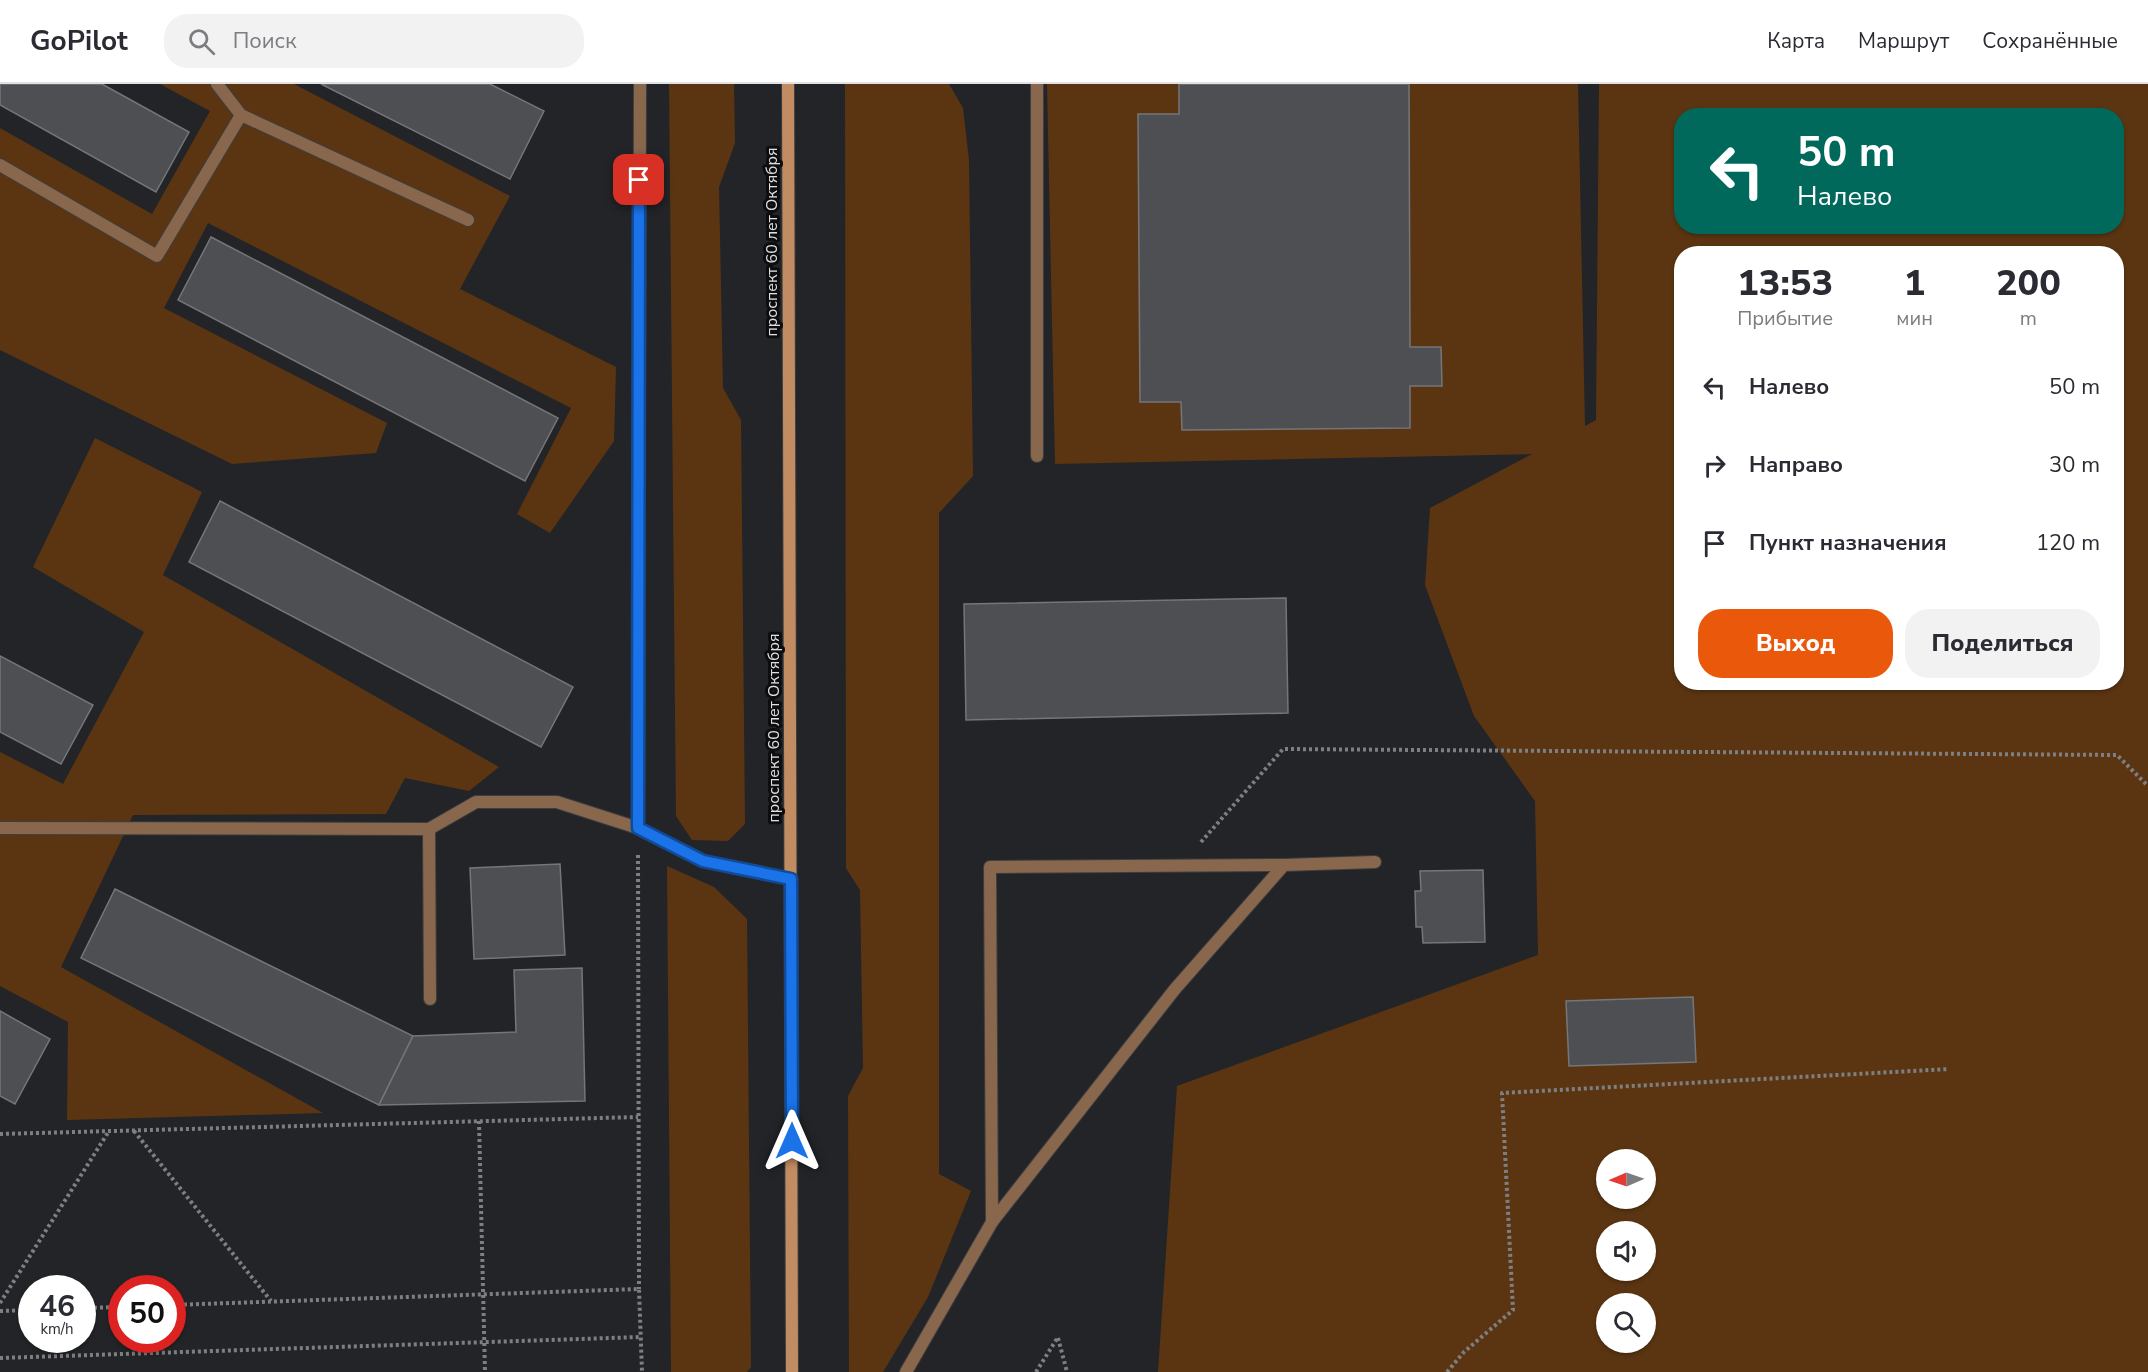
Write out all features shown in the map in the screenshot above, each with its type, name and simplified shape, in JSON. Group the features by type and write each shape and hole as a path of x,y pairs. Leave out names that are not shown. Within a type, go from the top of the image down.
{"main road":[{"name":"проспект 60 лет Октября","path":"788,84 792,1372"}],"lane":[{"path":"217,84 241,115 468,220"},
{"path":"638,828 640,84"},
{"path":"1037,84 1037,456"},
{"path":"0,165 157,256 241,115"},
{"path":"0,828 429,829 476,802 557,802 638,828 703,861 791,879"},
{"path":"429,829 430,999"},
{"path":"992,1222 990,867 1284,865 1375,862"},
{"path":"906,1372 992,1222 1175,989 1284,865"}],"path":[{"path":"1181,865 1282,749 2117,755 2148,786"},
{"path":"638,828 639,1289 642,1372"},
{"path":"1447,1372 1464,1352 1513,1310 1502,1093 1949,1069"},
{"path":"0,1134 638,1117"},
{"path":"479,1121 485,1372"},
{"path":"0,1303 109,1131"},
{"path":"134,1131 272,1302"},
{"path":"186,1305 639,1289"},
{"path":"0,1311 18,1310"},
{"path":"1036,1372 1058,1337 1067,1372"},
{"path":"0,1358 641,1338"}],"shaded area":[{"path":"160,84 294,84 510,196 460,289 616,367 614,441 550,533 517,514 571,408 208,223 164,308 387,423 376,453 232,464 0,350 0,128 152,214 210,111"},
{"path":"669,84 734,84 735,143 719,187 723,388 741,420 745,824 728,841 692,840 676,816"},
{"path":"845,84 949,84 963,108 969,160 973,476 939,513 939,1174 971,1191 928,1297 883,1372 849,1372 848,1096 863,1068 860,890 846,868"},
{"path":"1047,84 1578,84 1585,426 1596,420 1599,84 2148,84 2148,1372 1158,1372 1177,1086 1538,955 1535,801 1474,716 1425,585 1430,508 1532,454 1055,464"},
{"path":"95,438 202,492 163,575 499,767 469,791 405,778 386,814 133,815 61,967 323,1113 67,1120 68,1022 0,986 0,752 63,784 144,632 33,567"},
{"path":"667,866 714,887 747,919 751,1367 747,1372 671,1372"}],"building":[{"path":"0,84 102,84 189,132 156,192 0,105"},
{"path":"321,84 490,84 544,111 510,179"},
{"path":"1179,84 1409,84 1410,347 1441,347 1442,386 1410,386 1410,428 1182,430 1181,402 1140,402 1138,114 1179,114"},
{"path":"211,237 558,418 525,481 178,300"},
{"path":"220,501 573,687 541,747 189,562"},
{"path":"1286,598 1288,713 966,720 964,604"},
{"path":"0,656 93,705 61,764 0,732"},
{"path":"560,864 565,955 474,959 470,868"},
{"path":"1483,870 1485,942 1423,943 1422,927 1416,927 1415,891 1421,891 1420,871"},
{"path":"115,889 413,1036 379,1105 81,958"},
{"path":"582,968 585,1101 379,1105 413,1036 516,1032 514,970"},
{"path":"1693,997 1696,1062 1569,1066 1566,1001"},
{"path":"0,1011 50,1039 15,1104 0,1096"}],"route":[{"path":"639,180 638,828 703,861 791,879 792,1141"}]}
